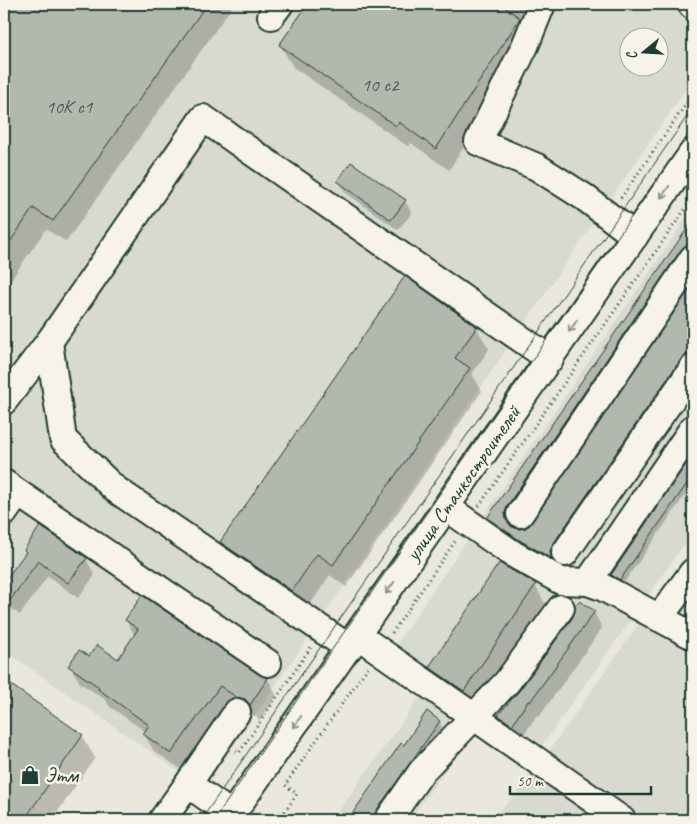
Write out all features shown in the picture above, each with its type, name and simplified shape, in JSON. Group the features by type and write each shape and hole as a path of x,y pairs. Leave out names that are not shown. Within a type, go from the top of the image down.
{"street":[{"path":"542,4 525,46 478,142 536,167 584,197 635,236"},
{"path":"4,401 49,342 203,118 550,358"},
{"name":"улица Станкостроителей","path":"232,818 693,152"},
{"path":"520,514 693,258"},
{"path":"49,342 64,439 115,489 473,717 622,820"},
{"path":"603,560 569,546 693,368"},
{"path":"588,582 693,428"},
{"path":"8,496 268,663"},
{"path":"446,507 513,554 561,580 588,582 693,636"},
{"path":"659,618 693,572"},
{"path":"388,820 422,771 507,682 561,608"},
{"path":"162,820 237,712"},
{"path":"188,784 232,818"}],"path":[{"path":"608,215 693,94"}],"shaded area":[{"path":"4,4 693,4 693,79 204,789 4,650"},
{"path":"693,208 693,532 539,750 393,649"},
{"path":"693,547 693,820 489,820 522,789"},
{"path":"420,697 471,734 410,820 332,820"}],"building":[{"path":"4,4 207,4 53,221 33,208 4,251"},
{"path":"308,4 500,4 520,18 436,149 399,122 396,126 279,45"},
{"path":"351,162 406,200 391,220 337,181"},
{"path":"693,220 693,243 686,245 681,250 507,506 506,520 512,527 526,528 532,522 693,284 693,353 681,359 553,544 550,551 551,558 487,518"},
{"path":"405,276 477,327 455,358 470,368 333,565 317,554 292,591 220,542"},
{"path":"693,454 693,475 620,580 611,575"},
{"path":"40,526 87,558 68,583 38,561 4,609 4,582 26,552 24,550"},
{"path":"499,563 536,584 464,691 429,667"},
{"path":"142,595 260,675 268,678 250,705 245,699 236,697 220,686 171,754 143,734 149,725 68,666 79,650 89,656 97,645 118,659 138,629 125,620"},
{"path":"579,601 595,611 512,725 498,715 519,691 573,617 575,606"},
{"name":"Этм","path":"4,680 83,735 24,820 4,820"},
{"path":"427,711 440,721 376,811 372,820 348,820 401,743 404,745"}],"tram line":[{"path":"201,820 693,108"},
{"path":"214,820 693,128"}],"place":[{"name":"Этм","path":"30,775"}]}
